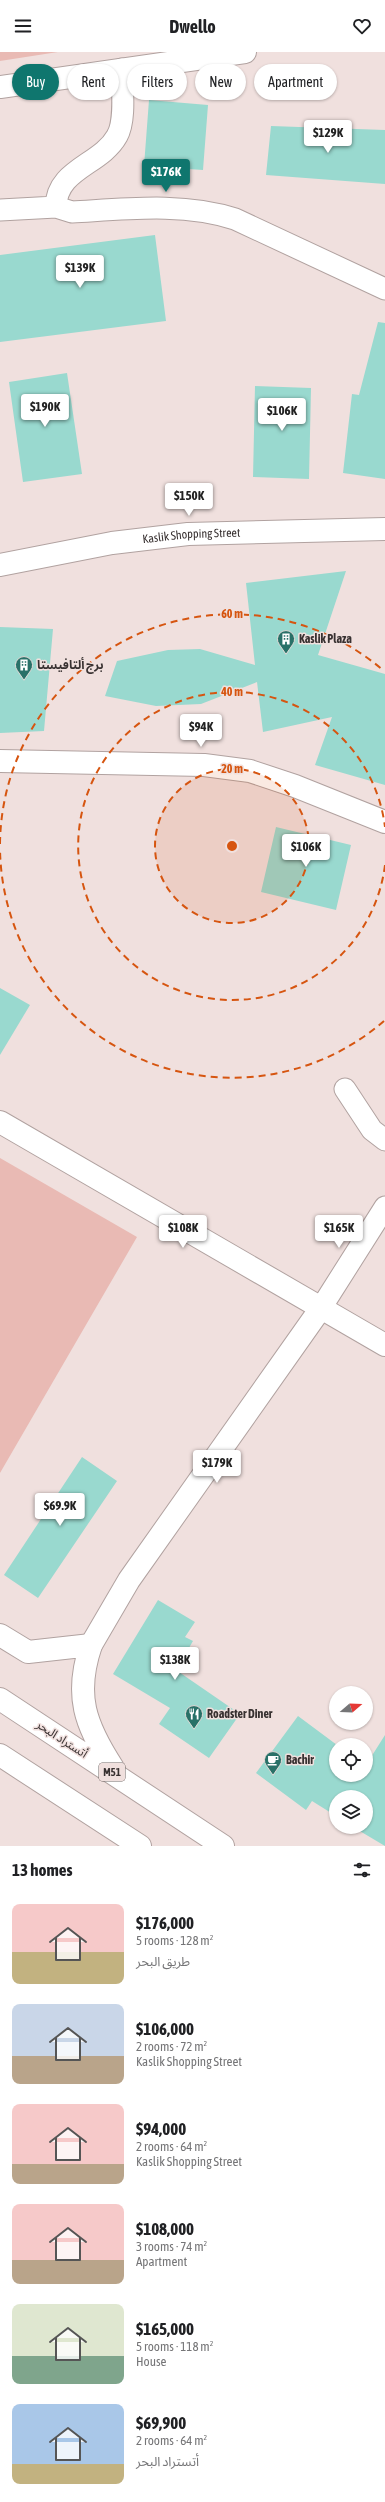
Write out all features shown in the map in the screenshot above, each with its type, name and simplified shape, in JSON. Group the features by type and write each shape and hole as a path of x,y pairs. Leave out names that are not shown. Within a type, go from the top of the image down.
{"main road":[{"path":"0,87 245,52"},
{"name":"Kaslik Shopping Street","path":"0,565 112,543 188,534 385,529"},
{"path":"0,761 204,765 250,771 295,786 385,822"},
{"path":"0,1122 385,1345"},
{"path":"116,1774 95,1741 84,1704 82,1670 91,1645 129,1580 321,1308"},
{"path":"0,1635 28,1652 91,1645"},
{"name":"أتستراد البحر","path":"0,1699 224,1846"},
{"path":"0,1755 140,1846"}],"street":[{"path":"56,207 59,190 66,179 104,153 117,136 121,124 122,69"},
{"path":"0,210 56,207 72,212 176,209 221,214 385,289"},
{"path":"345,1089 372,1130 385,1140"},
{"path":"321,1308 385,1207"}],"shaded area":[{"path":"0,52 58,52 0,61"},
{"path":"0,1158 137,1237 0,1473"}],"building":[{"path":"149,100 208,105 203,170 144,166"},
{"path":"271,126 385,130 385,184 266,175"},
{"path":"155,235 166,321 0,342 0,255"},
{"path":"378,322 385,323 385,479 343,473 352,394 359,395"},
{"path":"67,373 82,474 23,482 9,382"},
{"path":"255,386 311,388 309,479 253,477"},
{"path":"346,571 318,655 385,674 385,785 315,765 332,717 263,732 257,682 201,704 156,706 105,696 117,661 168,650 200,649 255,665 246,583"},
{"name":"برج ألتافيستا","path":"0,627 53,629 44,731 0,733"},
{"path":"276,827 351,845 336,910 261,892"},
{"path":"0,988 30,1005 0,1055"},
{"path":"82,1457 117,1481 38,1598 4,1575"},
{"path":"158,1600 195,1622 185,1637 193,1641 176,1670 240,1714 209,1758 159,1724 170,1708 113,1674"},
{"path":"298,1716 329,1739 329,1782 373,1782 373,1754 385,1735 385,1846 365,1834 373,1834 373,1790 329,1790 329,1812 312,1801 306,1810 256,1773"}],"place":[{"name":"Kaslik Plaza","path":"286,654"},
{"name":"برج ألتافيستا","path":"24,680"},
{"name":"Roadster Diner","path":"194,1729"},
{"name":"Bachir","path":"273,1775"}]}
